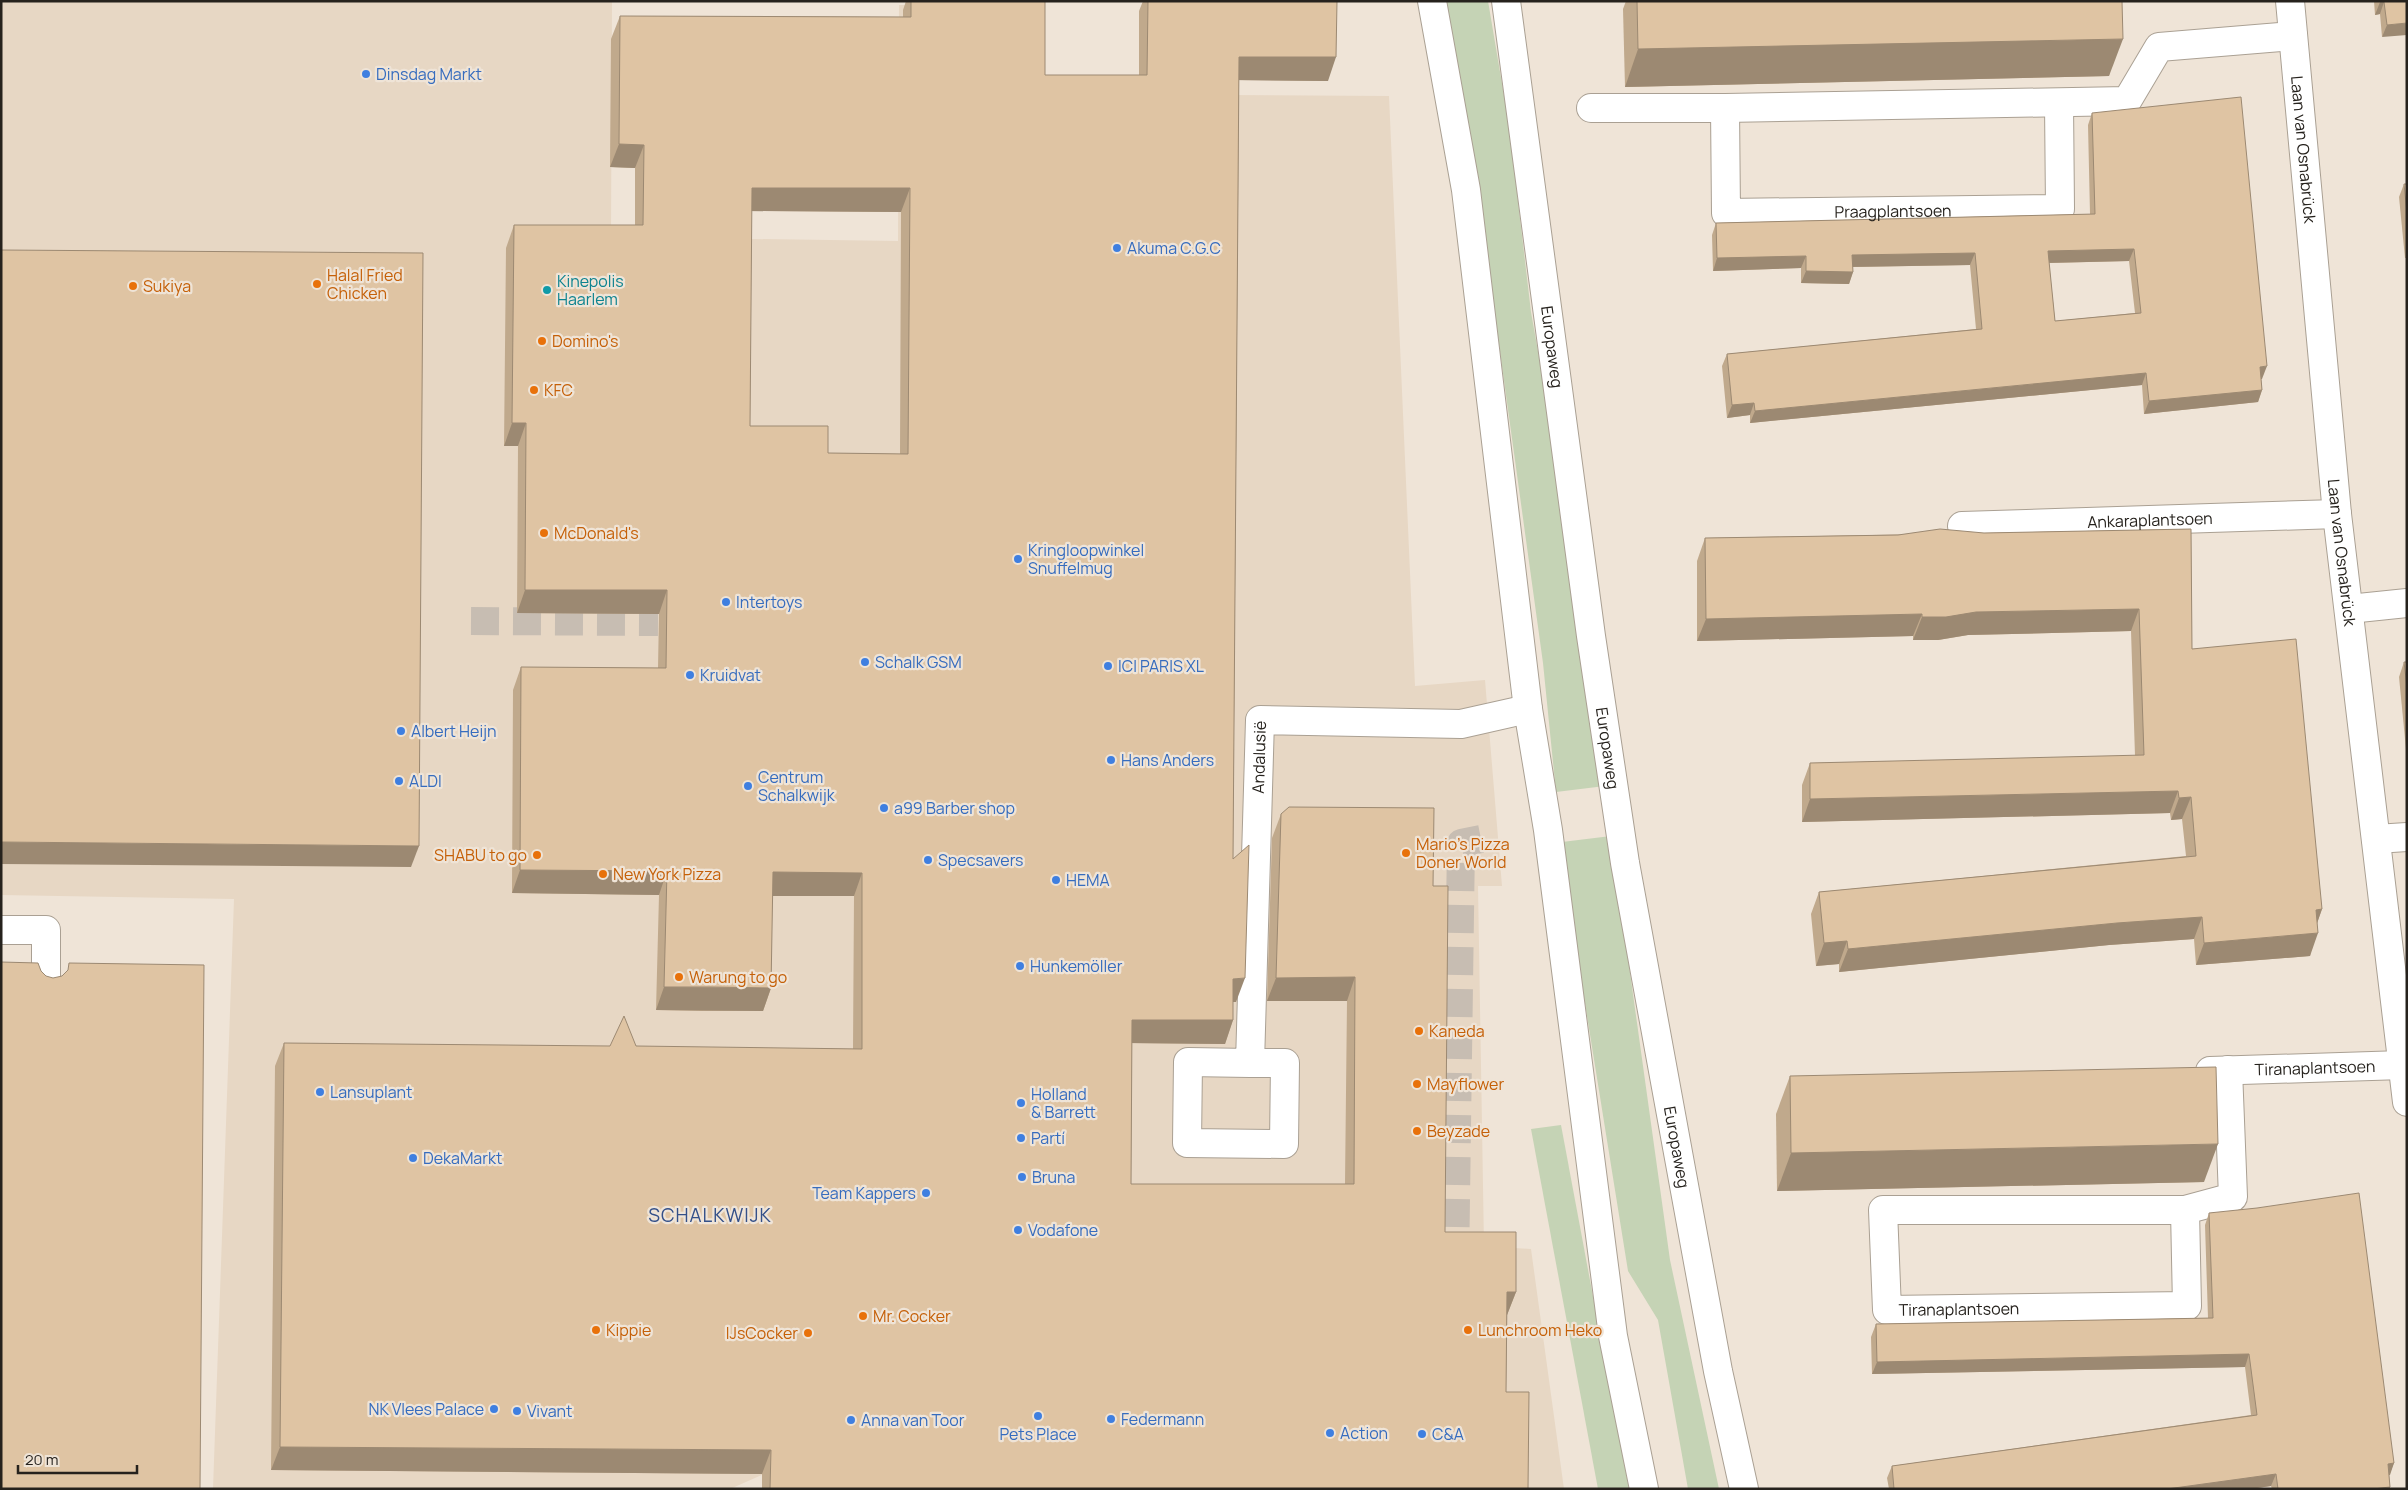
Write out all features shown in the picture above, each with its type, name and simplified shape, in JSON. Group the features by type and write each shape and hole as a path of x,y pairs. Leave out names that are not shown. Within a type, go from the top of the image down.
{"street":[{"path":"1432,1 1466,190 1528,709 1548,830 1613,1336 1644,1489"},
{"name":"Europaweg","path":"1506,1 1591,636 1624,863 1718,1371 1744,1489"},
{"name":"Laan van Osnabrück","path":"2290,1 2338,514 2407,1100"},
{"path":"1591,108 1725,108 2127,101 2159,47 2293,36"},
{"name":"Praagplantsoen","path":"1725,108 1726,214 2060,209 2059,103"},
{"name":"Ankaraplantsoen","path":"1962,526 2338,514"},
{"path":"2349,609 2407,603"},
{"name":"Andalusië","path":"1250,1063 1260,720 1461,724 1528,709"},
{"path":"2376,839 2407,837"},
{"path":"1,930 46,930 46,984"},
{"path":"1188,1062 1250,1063 1286,1063 1284,1144 1187,1142 1188,1062"},
{"name":"Tiranaplantsoen","path":"2188,1072 2403,1065"},
{"name":"Tiranaplantsoen","path":"2185,1210 2186,1306 1887,1310 1883,1210 2185,1210 2233,1197 2228,1070"}],"shaded area":[{"name":"Centrum Schalkwijk","path":"1,1 612,1 611,237 898,241 899,5 1044,6 1043,94 1389,96 1415,686 1485,680 1502,886 1478,886 1484,1246 1531,1249 1564,1489 905,1489 764,1474 730,1489 213,1489 234,899 1,895"}],"green space":[{"path":"1446,1 1488,1 1509,125 1531,312 1553,436 1605,786 1556,792 1543,663 1477,185"},
{"path":"1611,836 1670,1260 1719,1489 1688,1489 1658,1320 1628,1271 1579,966 1562,842"},
{"path":"1561,1125 1629,1489 1598,1489 1531,1129"}],"building":[{"name":"Centrum Schalkwijk","path":"911,1 1045,1 1045,75 1147,75 1148,1 1337,1 1336,57 1239,57 1233,859 1249,845 1245,978 1233,979 1233,1020 1132,1020 1131,1184 1354,1184 1355,977 1276,978 1281,814 1289,807 1434,808 1433,886 1448,886 1445,1232 1516,1232 1516,1292 1507,1292 1506,1392 1529,1392 1528,1489 770,1489 771,1450 280,1447 284,1043 610,1046 624,1016 636,1046 862,1049 862,873 773,872 771,988 664,987 667,871 520,870 521,667 666,668 667,590 525,590 526,423 512,423 514,225 643,225 644,145 619,144 620,16 911,17","holes":["752,188 910,188 908,454 828,453 828,426 750,426"]},
{"path":"1637,1 2122,1 2123,39 1638,49"},
{"path":"2380,1 2407,1 2407,23 2387,25 2384,2"},
{"path":"2241,97 2267,366 2260,367 2262,390 2149,401 2146,373 1755,411 1754,403 1732,405 1727,354 1982,329 1975,253 1852,255 1853,272 1806,271 1806,256 1717,258 1716,223 2095,214 2092,113","holes":["2134,249 2141,313 2055,321 2048,251"]},
{"path":"2404,184 2407,184 2407,213"},
{"path":"1,250 423,253 419,846 1,842"},
{"path":"1940,529 1984,533 2191,529 2192,649 2296,639 2322,909 2316,910 2318,933 2204,943 2202,917 2117,923 1848,949 1847,941 1824,943 1819,892 2196,856 2191,797 2179,798 2178,791 1810,799 1810,763 2144,755 2139,609 1976,612 1946,617 1922,617 1922,614 1706,619 1705,538 1898,535"},
{"path":"2404,662 2407,662 2407,687"},
{"path":"1,962 38,963 41,971 46,976 53,978 62,976 68,970 69,963 204,965 200,1489 1,1489"},
{"path":"2216,1067 2218,1144 1791,1153 1790,1076"},
{"path":"2359,1193 2394,1463 2388,1464 2390,1487 2373,1489 2278,1489 2276,1474 2167,1489 1894,1489 1892,1466 2257,1415 2249,1354 1877,1362 1876,1324 2213,1318 2209,1213"}],"tunnel":[{"path":"471,621 658,622"},
{"path":"1455,1269 1461,843 1481,839"}],"place":[{"name":"Dinsdag Markt","path":"366,74"},
{"name":"Akuma C.G.C","path":"1117,248"},
{"name":"Halal Fried Chicken","path":"317,284"},
{"name":"Sukiya","path":"133,286"},
{"name":"Kinepolis Haarlem","path":"547,290"},
{"name":"Domino's","path":"542,341"},
{"name":"KFC","path":"534,390"},
{"name":"McDonald's","path":"544,533"},
{"name":"Kringloopwinkel Snuffelmug","path":"1018,559"},
{"name":"Intertoys","path":"726,602"},
{"name":"Schalk GSM","path":"865,662"},
{"name":"ICI PARIS XL","path":"1108,666"},
{"name":"Kruidvat","path":"690,675"},
{"name":"Albert Heijn","path":"401,731"},
{"name":"Hans Anders","path":"1111,760"},
{"name":"ALDI","path":"399,781"},
{"name":"Centrum Schalkwijk","path":"748,786"},
{"name":"a99 Barber shop","path":"884,808"},
{"name":"Mario's Pizza Doner World","path":"1406,853"},
{"name":"SHABU to go","path":"537,855"},
{"name":"Specsavers","path":"928,860"},
{"name":"New York Pizza","path":"603,874"},
{"name":"HEMA","path":"1056,880"},
{"name":"Hunkemöller","path":"1020,966"},
{"name":"Warung to go","path":"679,977"},
{"name":"Kaneda","path":"1419,1031"},
{"name":"Mayflower","path":"1417,1084"},
{"name":"Lansuplant","path":"320,1092"},
{"name":"Holland & Barrett","path":"1021,1103"},
{"name":"Beyzade","path":"1417,1131"},
{"name":"Partí","path":"1021,1138"},
{"name":"DekaMarkt","path":"413,1158"},
{"name":"Bruna","path":"1022,1177"},
{"name":"Team Kappers","path":"926,1193"},
{"name":"Vodafone","path":"1018,1230"},
{"name":"Mr. Cocker","path":"863,1316"},
{"name":"Kippie","path":"596,1330"},
{"name":"Lunchroom Heko","path":"1468,1330"},
{"name":"IJsCocker","path":"808,1333"},
{"name":"NK Vlees Palace","path":"494,1409"},
{"name":"Vivant","path":"517,1411"},
{"name":"Pets Place","path":"1038,1416"},
{"name":"Federmann","path":"1111,1419"},
{"name":"Anna van Toor","path":"851,1420"},
{"name":"Action","path":"1330,1433"},
{"name":"C&A","path":"1422,1434"}],"district":[{"name":"SCHALKWIJK","path":"710,1215"}]}
